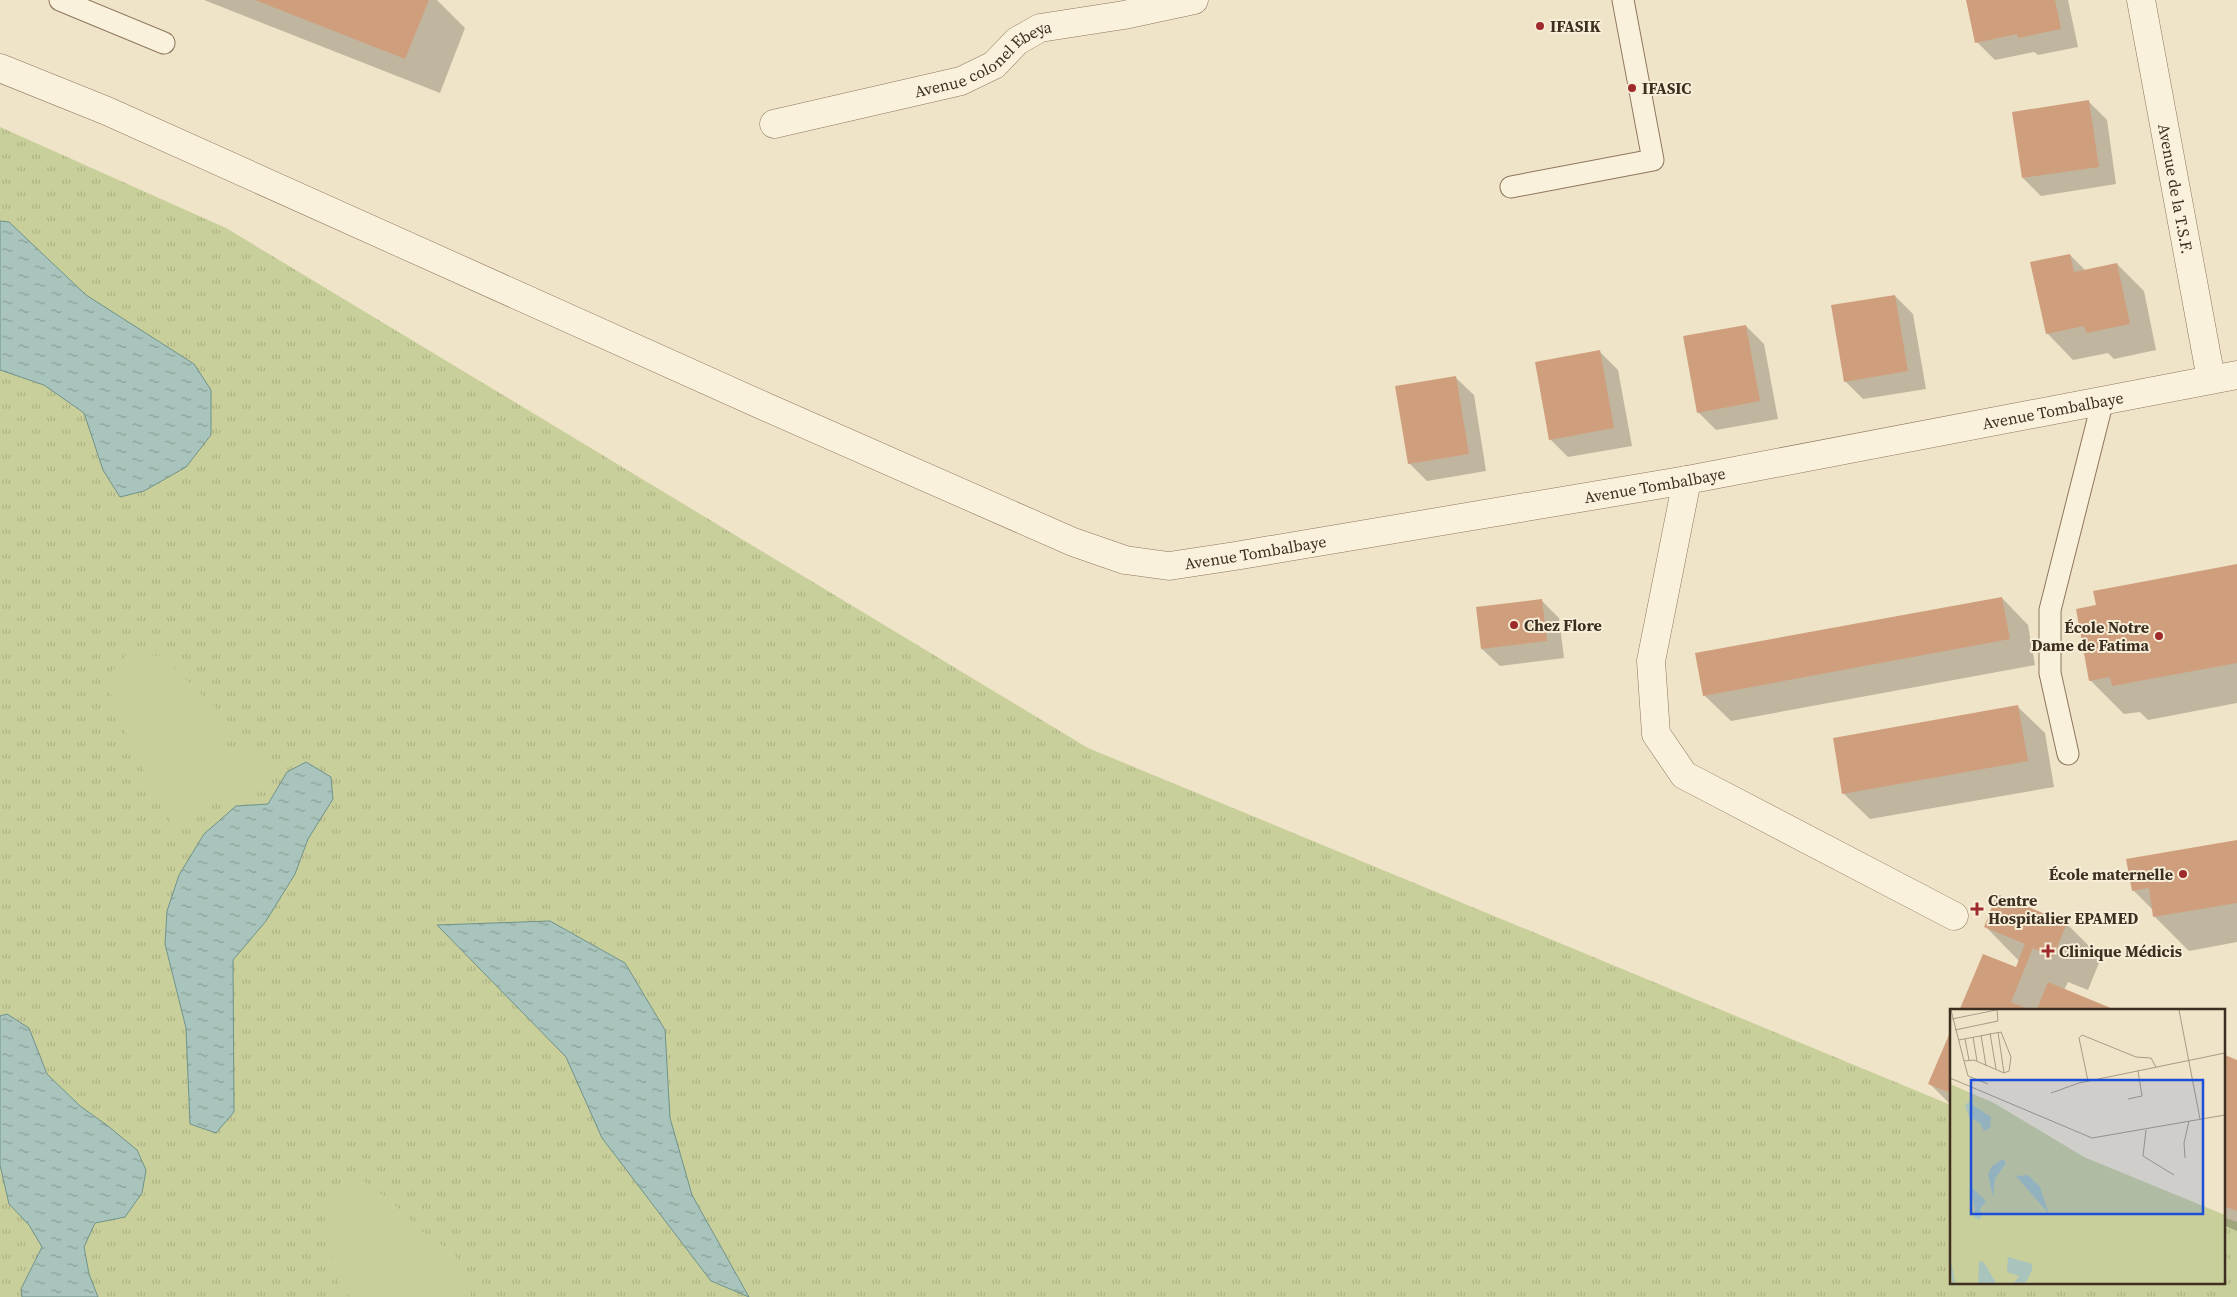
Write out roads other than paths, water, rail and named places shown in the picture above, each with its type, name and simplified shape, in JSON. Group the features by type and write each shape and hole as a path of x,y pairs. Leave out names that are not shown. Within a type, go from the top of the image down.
{"street":[{"name":"Avenue colonel Ebeya","path":"774,124 961,81 994,65 1018,40 1040,28 1122,7 1194,0"},
{"name":"Avenue de la T.S.F.","path":"2141,0 2224,377"},
{"name":"Avenue Tombalbaye","path":"0,68 124,119 766,407 1073,542 1125,560 1169,566 1687,480 2224,377"},
{"path":"1687,480 1651,662 1656,734 1684,775 1954,916"}],"lane":[{"path":"60,0 164,43"},
{"path":"1511,187 1653,160 1623,0"},
{"path":"2068,754 2050,673 2050,610 2103,400"}],"water":[{"path":"0,221 9,222 86,295 194,364 211,390 211,435 186,467 144,491 120,497 103,470 84,413 44,385 0,370"},
{"path":"306,762 331,777 333,799 308,839 295,874 266,921 233,960 234,1112 216,1133 190,1124 186,1028 165,944 167,911 179,875 204,834 236,806 268,804 287,772"},
{"path":"550,921 625,963 665,1030 670,1118 692,1195 749,1297 711,1281 602,1138 566,1057 437,925"},
{"path":"7,1014 29,1028 47,1074 80,1106 137,1150 146,1170 142,1193 125,1217 95,1223 84,1247 89,1274 98,1297 22,1297 21,1289 42,1247 29,1225 9,1204 0,1165 0,1016"}],"place":[{"name":"IFASIK","path":"1540,26"},
{"name":"IFASIC","path":"1632,88"},
{"name":"Chez Flore","path":"1514,625"},
{"name":"École Notre Dame de Fatima","path":"2159,636"},
{"name":"École maternelle","path":"2183,874"},
{"name":"Centre Hospitalier EPAMED","path":"1977,909"},
{"name":"Clinique Médicis","path":"2048,951"}]}
